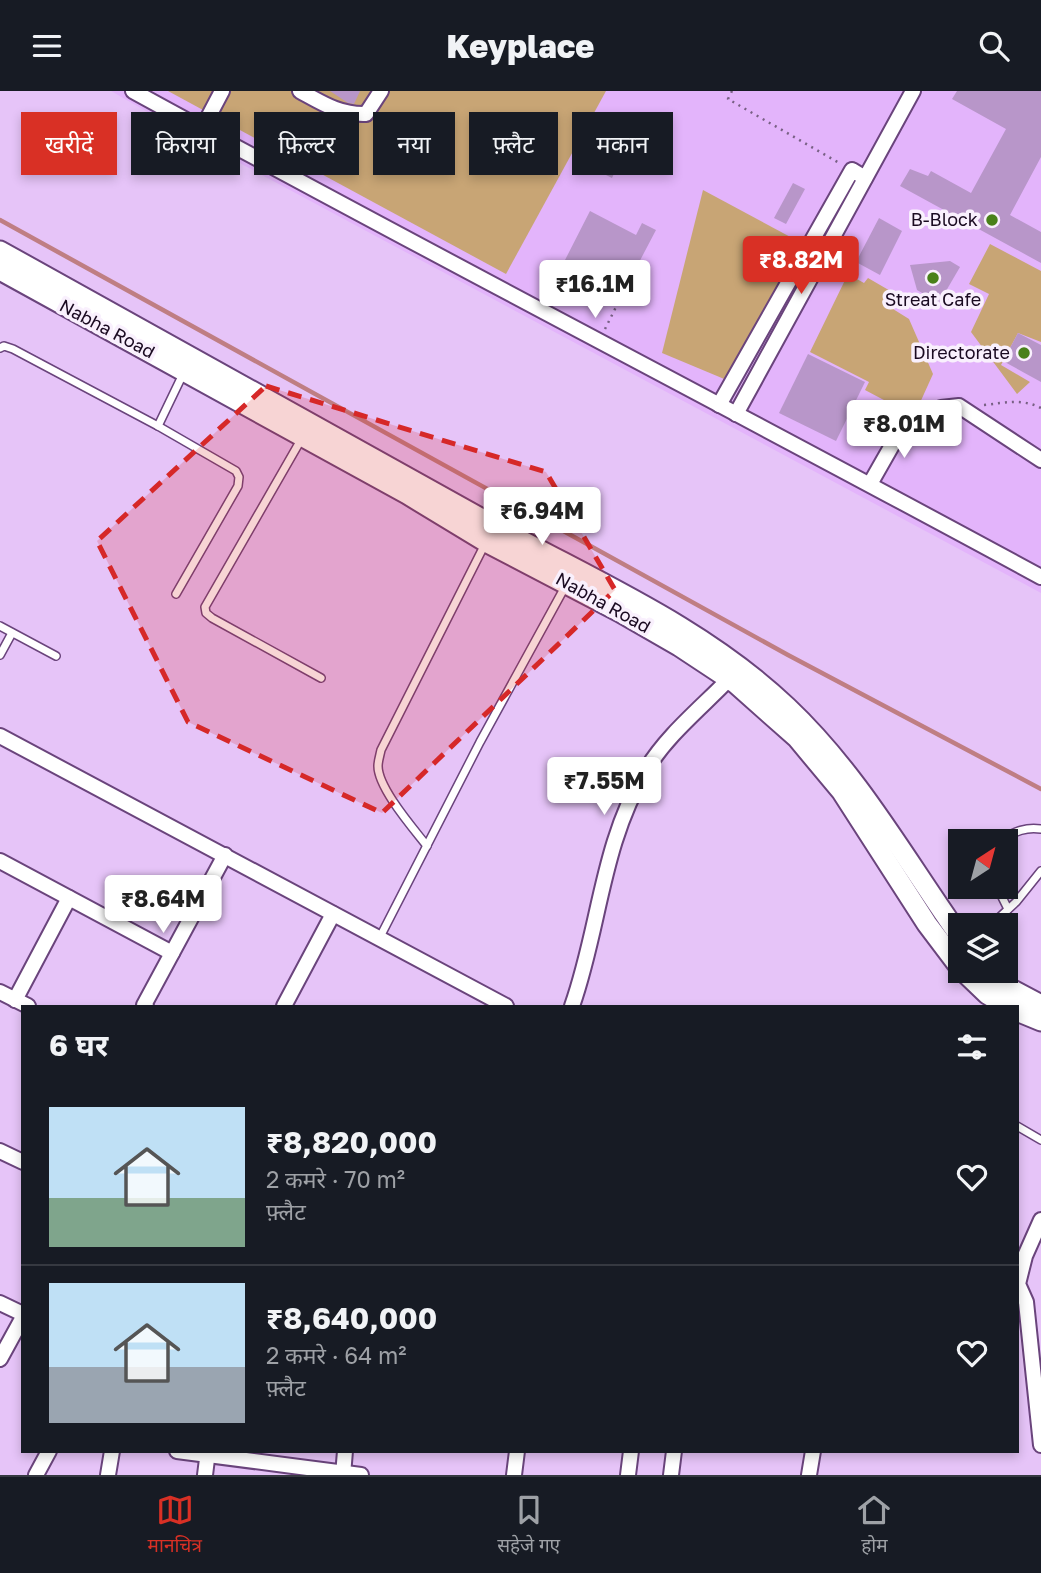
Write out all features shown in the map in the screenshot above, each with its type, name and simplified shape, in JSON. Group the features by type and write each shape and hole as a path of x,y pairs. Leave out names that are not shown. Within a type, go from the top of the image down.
{"main road":[{"name":"Nabha Road","path":"0,251 570,576 729,679 797,738 842,792 948,947"},
{"name":"Nabha Road","path":"1,273 185,370 407,494 486,542 570,576 678,625 720,651 786,706 836,758 862,791 948,919"},
{"name":"Nabha Road","path":"977,983 987,994 1005,1005"},
{"path":"1002,983 1041,1005"},
{"path":"1019,1012 1041,1021"}],"street":[{"path":"133,91 171,112"},
{"path":"211,112 222,91"},
{"path":"300,91 332,109 366,114 381,91"},
{"path":"736,414 913,91"},
{"path":"240,149 1041,577"},
{"path":"719,405 852,170 865,178"},
{"path":"870,484 906,419 941,408 960,406 1041,460"},
{"path":"572,1005 581,980 605,869 628,804 647,769 669,739 729,679"},
{"path":"0,736 504,1005"},
{"path":"146,1005 225,855"},
{"path":"0,861 173,953"},
{"path":"0,992 22,1003 69,898"},
{"path":"285,1005 333,914"},
{"path":"0,1151 21,1161"},
{"path":"1019,1277 1041,1220"},
{"path":"1019,1288 1026,1302 1041,1445"},
{"path":"0,1303 21,1314"},
{"path":"0,1359 21,1319"},
{"path":"36,1475 48,1453"},
{"path":"108,1475 112,1453"},
{"path":"205,1475 208,1453 361,1475"},
{"path":"343,1474 345,1453"},
{"path":"514,1475 517,1453"},
{"path":"628,1475 631,1453"},
{"path":"671,1475 674,1453"},
{"path":"809,1475 813,1453"}],"lane":[{"path":"0,348 4,346 13,349 158,426 228,464 239,477 238,486 176,594"},
{"path":"158,426 185,370"},
{"path":"303,437 205,607 206,613 212,618 321,678"},
{"path":"426,846 381,780 378,768 381,750 486,542"},
{"path":"380,937 570,576"},
{"path":"0,626 56,656"},
{"path":"0,655 12,633"},
{"path":"1018,831 1029,827 1041,829"},
{"path":"1004,913 1041,871"},
{"path":"1003,899 1008,909"},
{"path":"1019,1127 1041,1140"}],"path":[{"path":"732,91 728,99 852,170"},
{"path":"598,341 624,291"},
{"path":"960,406 1013,401 1041,408"}],"highlighted area":[{"path":"266,386 546,472 615,590 382,813 188,722 97,541"}],"shaded area":[{"path":"111,91 1041,91 1041,593 262,175 359,175 359,112 254,112 254,171 240,163 240,112 148,112"},
{"path":"168,91 606,91 595,112 572,112 572,153 506,274 323,175 359,175 359,112 254,112 254,138 240,130 240,112 207,112"},
{"path":"703,190 796,240 803,247 729,381 662,353"},
{"path":"990,244 1041,271 1041,342 1018,333 1001,365 1030,382 1017,394 971,332 989,294 969,284"},
{"path":"848,274 864,283 868,278 899,296 893,309 909,319 933,374 914,416 865,390 869,382 810,352"}],"building":[{"path":"330,91 360,91 354,104"},
{"path":"957,91 1041,91 1041,157 1010,215 1041,232 1041,263 900,186 910,169 928,176 931,171 971,193 1006,129 952,99"},
{"path":"793,183 805,189 786,224 774,218"},
{"path":"590,211 636,235 642,223 656,230 624,291 565,260"},
{"path":"879,218 902,231 880,275 856,262"},
{"name":"Streat Cafe","path":"950,261 960,267 939,303 917,290 910,265"},
{"name":"Directorate","path":"1018,333 1041,345 1041,382 1003,361"},
{"path":"808,354 865,382 836,441 779,413"}],"waterway":[{"path":"0,220 788,655 1041,789"}],"place":[{"name":"B-Block","path":"992,220"},
{"name":"Streat Cafe","path":"933,278"},
{"name":"Directorate","path":"1024,353"}]}
